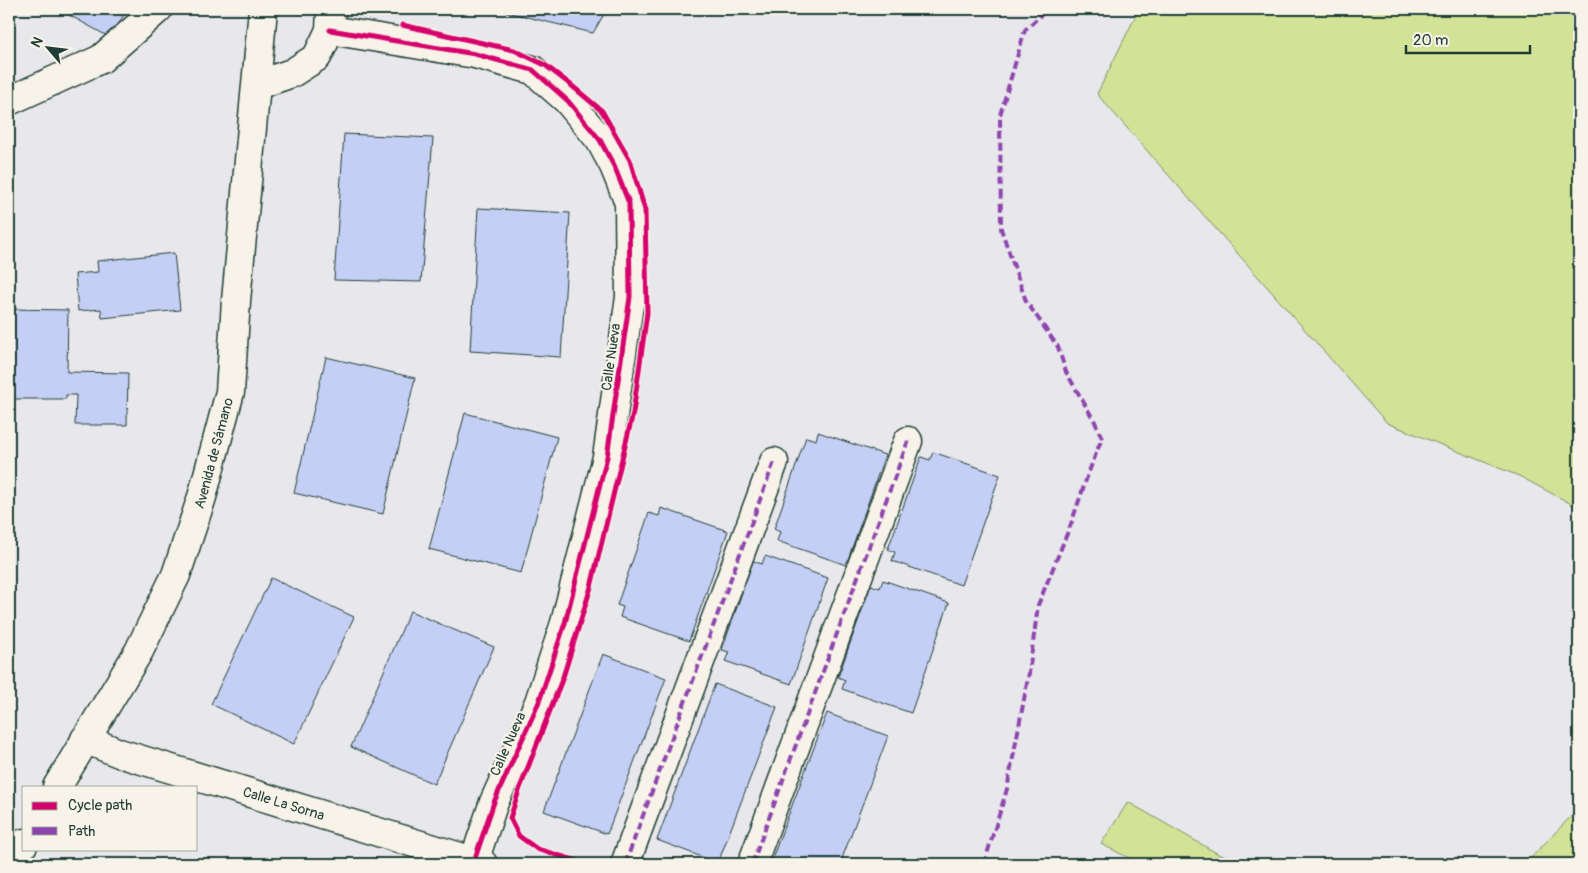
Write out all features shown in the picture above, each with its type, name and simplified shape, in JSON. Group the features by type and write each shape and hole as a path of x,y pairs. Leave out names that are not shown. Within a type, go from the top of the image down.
{"street":[{"path":"9,101 101,58 158,9"},
{"name":"Avenida de Sámano","path":"58,786 139,651 176,574 202,497 230,392 236,301 263,9"},
{"path":"257,85 292,73 316,57 330,19"},
{"name":"Calle Nueva","path":"330,19 533,70 568,101 600,140 614,166 628,203 630,297 607,457 565,623 539,702 494,802 477,863"},
{"path":"752,864 908,441"},
{"path":"625,864 774,462"},
{"name":"Calle La Sorna","path":"85,739 119,754 477,863"},
{"path":"11,864 22,846"}],"green space":[{"path":"1139,9 1579,9 1579,508 1519,476 1387,423 1097,94"},
{"path":"1128,802 1220,855 1282,864 1141,864 1101,844"},
{"path":"1579,808 1579,864 1525,864"}],"building":[{"path":"58,9 127,9 111,38"},
{"path":"494,9 607,9 593,33"},
{"path":"344,134 433,138 421,282 334,280"},
{"path":"478,208 570,213 561,357 470,351"},
{"path":"174,253 180,310 102,318 101,309 78,311 75,274 98,272 97,261"},
{"path":"9,309 68,310 67,372 128,373 127,425 75,425 76,395 66,395 66,399 9,399"},
{"path":"326,357 415,378 383,514 294,493"},
{"path":"465,413 557,437 521,573 429,549"},
{"path":"818,432 885,455 846,565 777,541 780,532 774,529 806,437 816,440"},
{"path":"933,452 1000,475 961,585 892,561 895,552 888,549 921,457 930,460"},
{"path":"661,508 728,531 689,641 620,617 623,607 617,605 649,513 659,516"},
{"path":"765,556 828,578 791,684 725,661 729,652 722,650 753,561 762,564"},
{"path":"271,578 354,617 294,744 211,704"},
{"path":"883,580 949,603 911,713 842,689 845,680 838,677 871,585 880,588"},
{"path":"410,611 494,647 434,784 351,747"},
{"path":"603,654 666,678 607,834 544,811"},
{"path":"715,684 777,707 718,863 657,840"},
{"path":"827,713 888,736 840,864 770,864"}],"marked path":[{"path":"984,864 1007,789 1029,673 1038,605 1071,524 1102,438 1095,422 1066,372 1058,347 1026,301 1001,229 1000,115 1025,30 1047,9"},
{"path":"752,864 908,441"},
{"path":"625,864 774,462"}],"cycle path":[{"path":"402,25 514,50 545,65 602,111 630,160 645,210 647,313 633,413 591,587 563,677 510,818 519,836 537,849 587,864"},
{"path":"330,30 475,54 533,70 568,101 600,140 614,166 629,203 630,297 607,457 565,623 539,702 494,802 473,864"}]}
